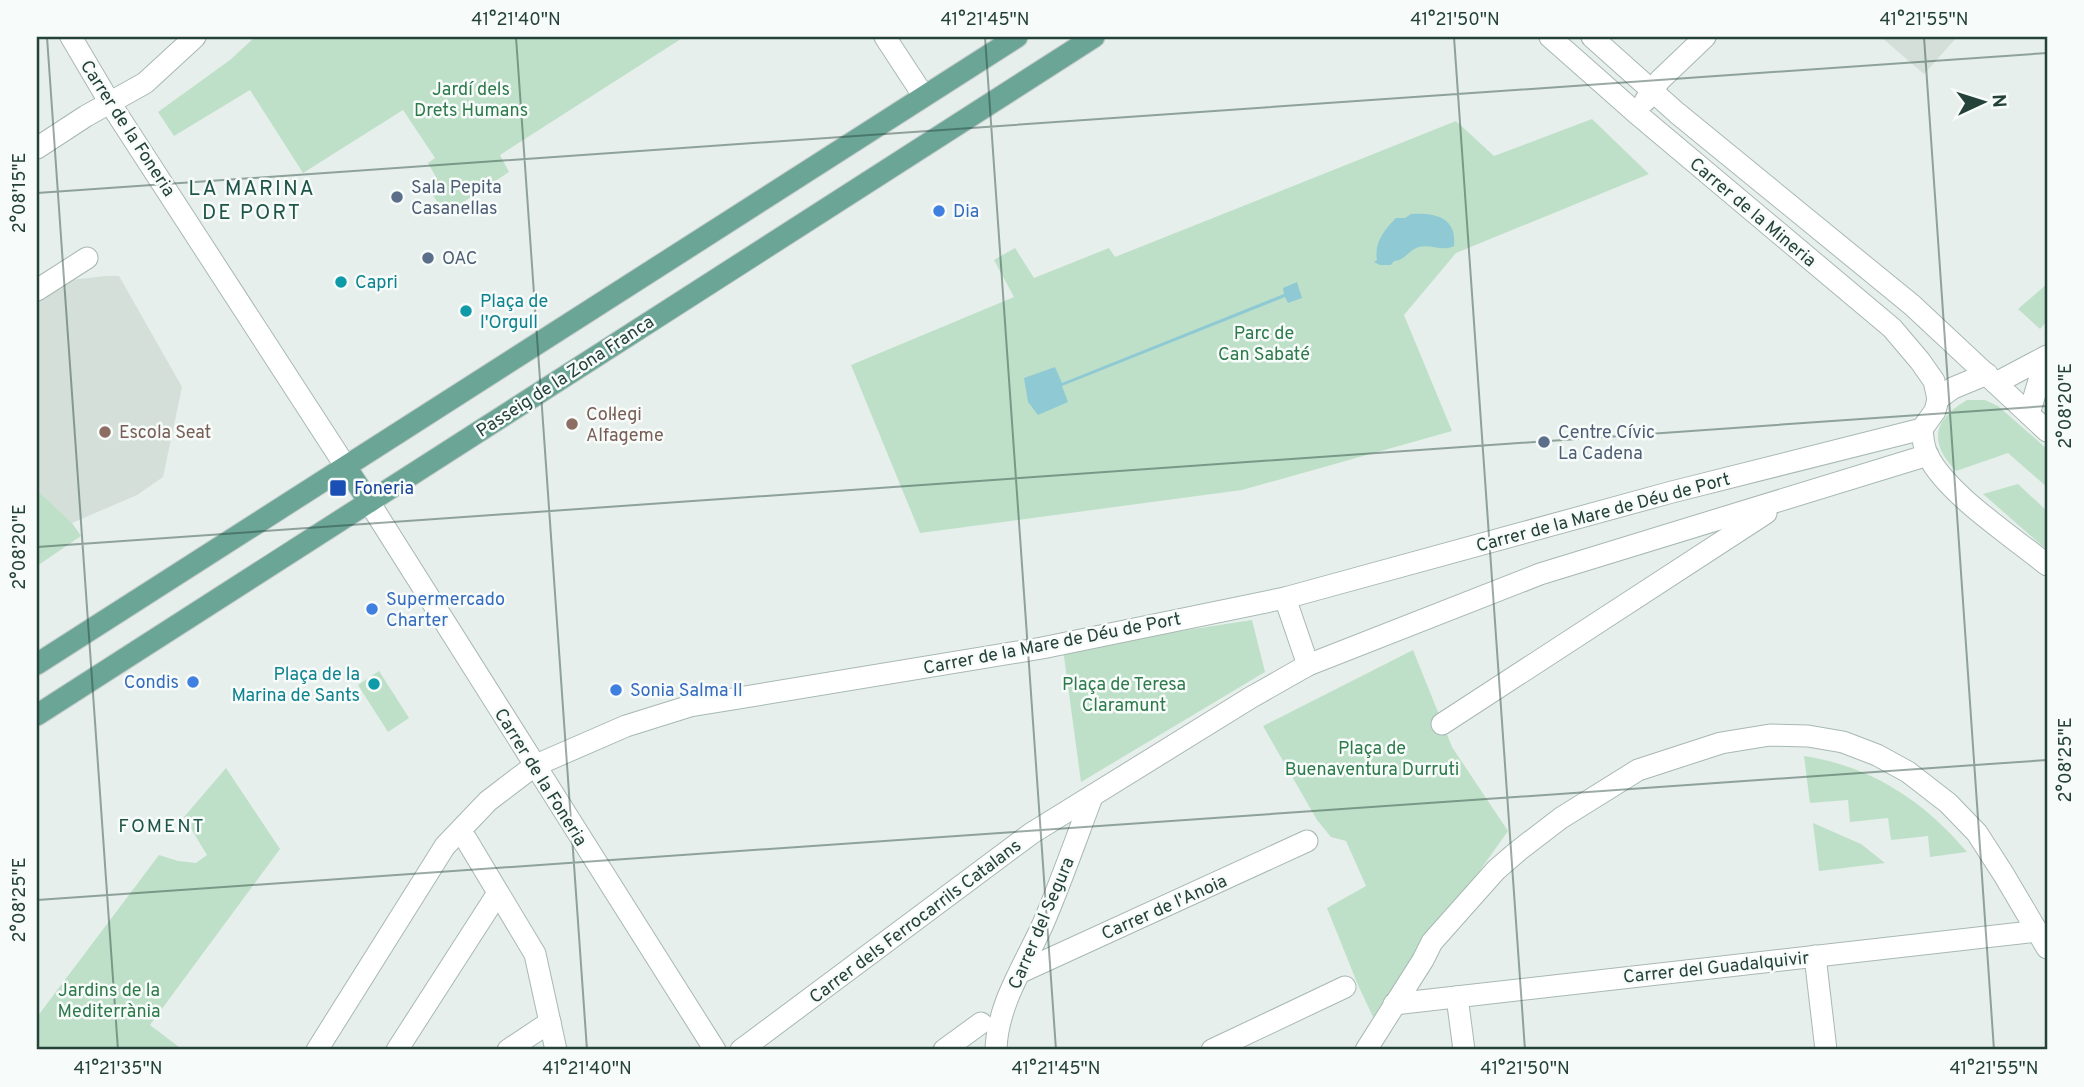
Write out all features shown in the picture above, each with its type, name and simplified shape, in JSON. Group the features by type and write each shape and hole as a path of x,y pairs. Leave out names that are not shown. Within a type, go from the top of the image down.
{"main road":[{"path":"37,664 1017,37"},
{"name":"Passeig de la Zona Franca","path":"37,715 1094,37"},
{"path":"346,467 369,502"}],"street":[{"name":"Carrer de la Foneria","path":"71,37 110,103 346,467"},
{"path":"37,148 145,83 195,37"},
{"path":"885,37 923,95"},
{"name":"Carrer de la Mineria","path":"1550,37 1636,113 1892,328 1934,381 1938,399"},
{"name":"Carrer de la Mineria","path":"1592,37 1677,113 1912,305 2047,431"},
{"path":"1636,113 1672,68 1705,37"},
{"path":"37,290 87,258"},
{"path":"2047,357 1992,379 1953,388 1938,399 1935,411 1922,429 1928,455 1949,484 2047,565"},
{"path":"2029,414 2047,357"},
{"name":"Carrer de la Mare de Déu de Port","path":"317,1050 445,846 488,801 534,766 626,726 690,706 1042,648 1285,598 1672,492 1922,429"},
{"name":"Carrer de la Mare de Déu de Port","path":"1308,665 1540,574 1928,455"},
{"name":"Carrer de la Mare de Déu de Port","path":"1442,724 1788,498"},
{"name":"Carrer de la Foneria","path":"369,502 715,1050"},
{"path":"1091,797 1308,665 1285,598"},
{"path":"1366,1050 1432,942 1500,866 1561,818 1638,769 1716,744 1770,735 1808,736 1843,742 1877,755 1908,772 1948,803 1977,833 2043,940"},
{"name":"Carrer del Segura","path":"996,1050 998,1027 1004,1007 1044,920 1091,797"},
{"name":"Carrer dels Ferrocarrils Catalans","path":"741,1050 1032,833 1091,797"},
{"path":"466,839 536,954 556,1050"},
{"name":"Carrer de l'Anoia","path":"1021,972 1307,841"},
{"path":"397,1050 498,893"},
{"name":"Carrer del Guadalquivir","path":"1394,1004 1815,956 2043,940"},
{"path":"1815,956 1826,1050"},
{"path":"1212,1050 1345,987"},
{"path":"1457,997 1464,1050"},
{"path":"508,1050 550,1022"},
{"path":"944,1050 981,1023"}],"shaded area":[{"path":"1881,37 1957,37 1924,74"},
{"name":"Escola Seat","path":"119,276 182,387 163,477 137,495 72,523 37,490 37,296 62,281"}],"green space":[{"name":"Jardí dels Drets Humans","path":"255,37 684,37 500,155 509,172 445,214 427,186 437,179 428,163 435,158 403,110 303,173 250,90 174,136 158,112 230,60"},
{"name":"Parc de Can Sabaté","path":"1592,119 1649,174 1456,253 1404,315 1452,431 1242,490 920,533 851,365 1014,297 994,260 1015,248 1034,278 1109,248 1115,257 1456,121 1494,156"},
{"path":"2047,284 2047,321 2040,329 2018,309"},
{"path":"1967,400 1985,400 1998,406 2047,449 2047,487 2008,453 1956,471 1941,451 1938,433 1947,416"},
{"path":"2018,484 2047,511 2047,550 1983,494"},
{"path":"37,490 72,523 81,536 37,566"},
{"name":"Plaça de Teresa Claramunt","path":"1252,620 1265,672 1081,782 1063,649"},
{"name":"Plaça de Buenaventura Durruti","path":"1413,650 1452,747 1508,831 1374,1019 1327,908 1366,886 1346,841 1331,837 1317,820 1263,726"},
{"path":"379,671 409,718 388,732 358,685"},
{"path":"1804,756 1852,768 1874,777 1933,817 1967,852 1930,857 1928,836 1891,840 1888,818 1850,822 1848,800 1810,803"},
{"name":"Jardins de la Mediterrània","path":"226,768 280,849 150,1025 183,1050 37,1050 37,1017 159,855 196,863 207,855 184,817"},
{"path":"1813,823 1861,844 1885,863 1819,871"}],"water":[{"path":"1411,214 1428,214 1443,219 1452,229 1454,246 1419,247 1391,265 1374,262 1377,260 1381,237 1388,227 1396,218 1405,218"},
{"path":"1297,282 1302,298 1288,303 1285,297 1062,386 1068,402 1038,415 1028,402 1024,378 1055,367 1062,383 1284,294 1283,288"}],"place":[{"name":"Sala Pepita Casanellas","path":"397,197"},
{"name":"Dia","path":"939,211"},
{"name":"OAC","path":"428,258"},
{"name":"Capri","path":"341,282"},
{"name":"Plaça de l'Orgull","path":"466,311"},
{"name":"Col·legi Alfageme","path":"572,424"},
{"name":"Escola Seat","path":"105,432"},
{"name":"Centre Cívic La Cadena","path":"1544,442"},
{"name":"Foneria","path":"338,488"},
{"name":"Supermercado Charter","path":"372,609"},
{"name":"Condis","path":"193,682"},
{"name":"Plaça de la Marina de Sants","path":"374,684"},
{"name":"Sonia Salma II","path":"616,690"}],"district":[{"name":"LA MARINA DE PORT","path":"252,200"},
{"name":"FOMENT","path":"162,825"}]}
